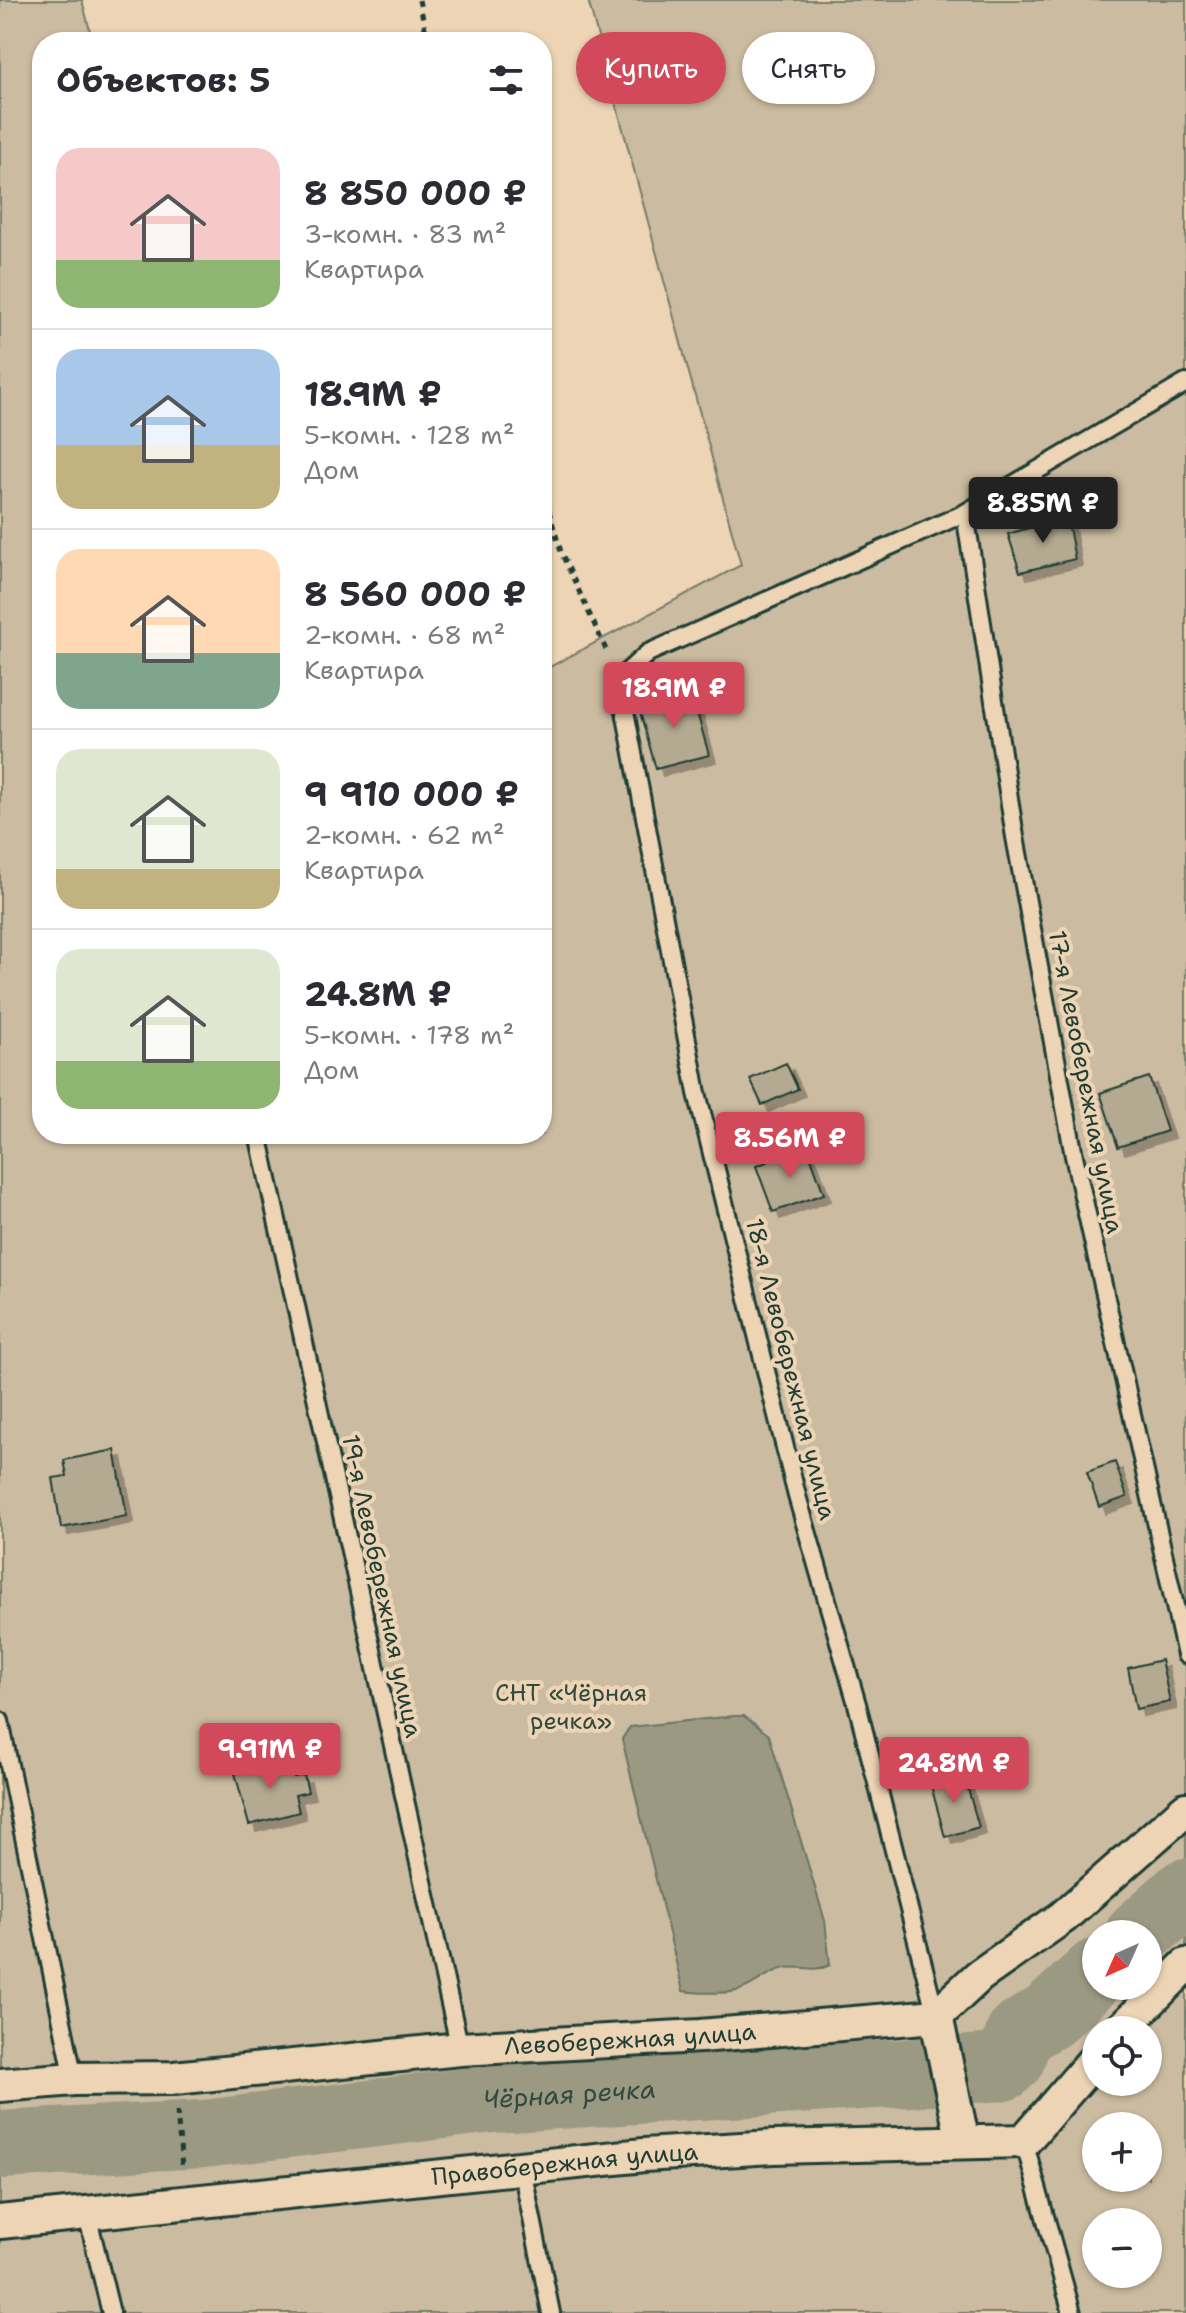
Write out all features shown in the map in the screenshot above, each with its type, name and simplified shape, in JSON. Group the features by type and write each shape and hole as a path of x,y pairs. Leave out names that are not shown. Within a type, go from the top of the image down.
{"street":[{"path":"963,2142 936,2016 979,1976 1063,1917 1186,1809"},
{"path":"1135,2016 1186,1965"},
{"name":"Левобережная улица","path":"0,2085 74,2079 174,2078 460,2049 700,2036 936,2016"},
{"path":"1024,2141 1082,2074"},
{"name":"Правобережная улица","path":"0,2222 758,2148 1024,2141"}],"lane":[{"path":"619,679 648,653 965,513 1186,383"},
{"name":"17-я Левобережная улица","path":"965,513 1015,837 1074,1156 1186,1655"},
{"name":"18-я Левобережная улица","path":"619,679 697,1093 797,1496 857,1704 936,2016"},
{"name":"19-я Левобережная улица","path":"260,1144 460,2049"},
{"path":"0,1721 74,2079"},
{"path":"1024,2141 1072,2313"},
{"path":"522,2169 551,2313"},
{"path":"87,2214 111,2313"}],"path":[{"path":"419,0 426,32"},
{"path":"552,522 561,552 619,679"},
{"path":"174,2078 186,2205"}],"green space":[{"name":"СНТ «Чёрная речка»","path":"0,0 82,0 90,32 32,32 32,1144 552,1144 552,666 741,565 616,104 726,104 726,32 597,32 588,0 1186,0 1186,2313 0,2313"}],"shaded area":[{"path":"744,1716 769,1735 825,1921 830,1965 780,1970 735,1991 683,1991 622,1739 630,1727"}],"building":[{"path":"1067,517 1075,559 1020,572 1008,534"},
{"path":"691,691 709,755 656,769 638,705"},
{"path":"786,1063 798,1089 762,1105 750,1079"},
{"path":"1149,1077 1167,1131 1118,1147 1100,1093"},
{"path":"807,1147 824,1194 773,1212 756,1166"},
{"path":"115,1450 127,1516 61,1528 53,1478 67,1476 64,1460"},
{"path":"1115,1462 1127,1497 1099,1507 1087,1472"},
{"path":"1161,1660 1170,1702 1136,1709 1128,1668"},
{"path":"290,1759 294,1777 304,1775 308,1792 295,1795 299,1812 249,1825 235,1773"},
{"path":"963,1772 979,1827 945,1837 930,1782"}],"waterway":[{"name":"Чёрная речка","path":"1155,1920 1186,1892"},
{"name":"Чёрная речка","path":"0,2145 204,2134 492,2099 1003,2067 1011,2059 1020,2033 1049,2016 1082,1986"}]}
